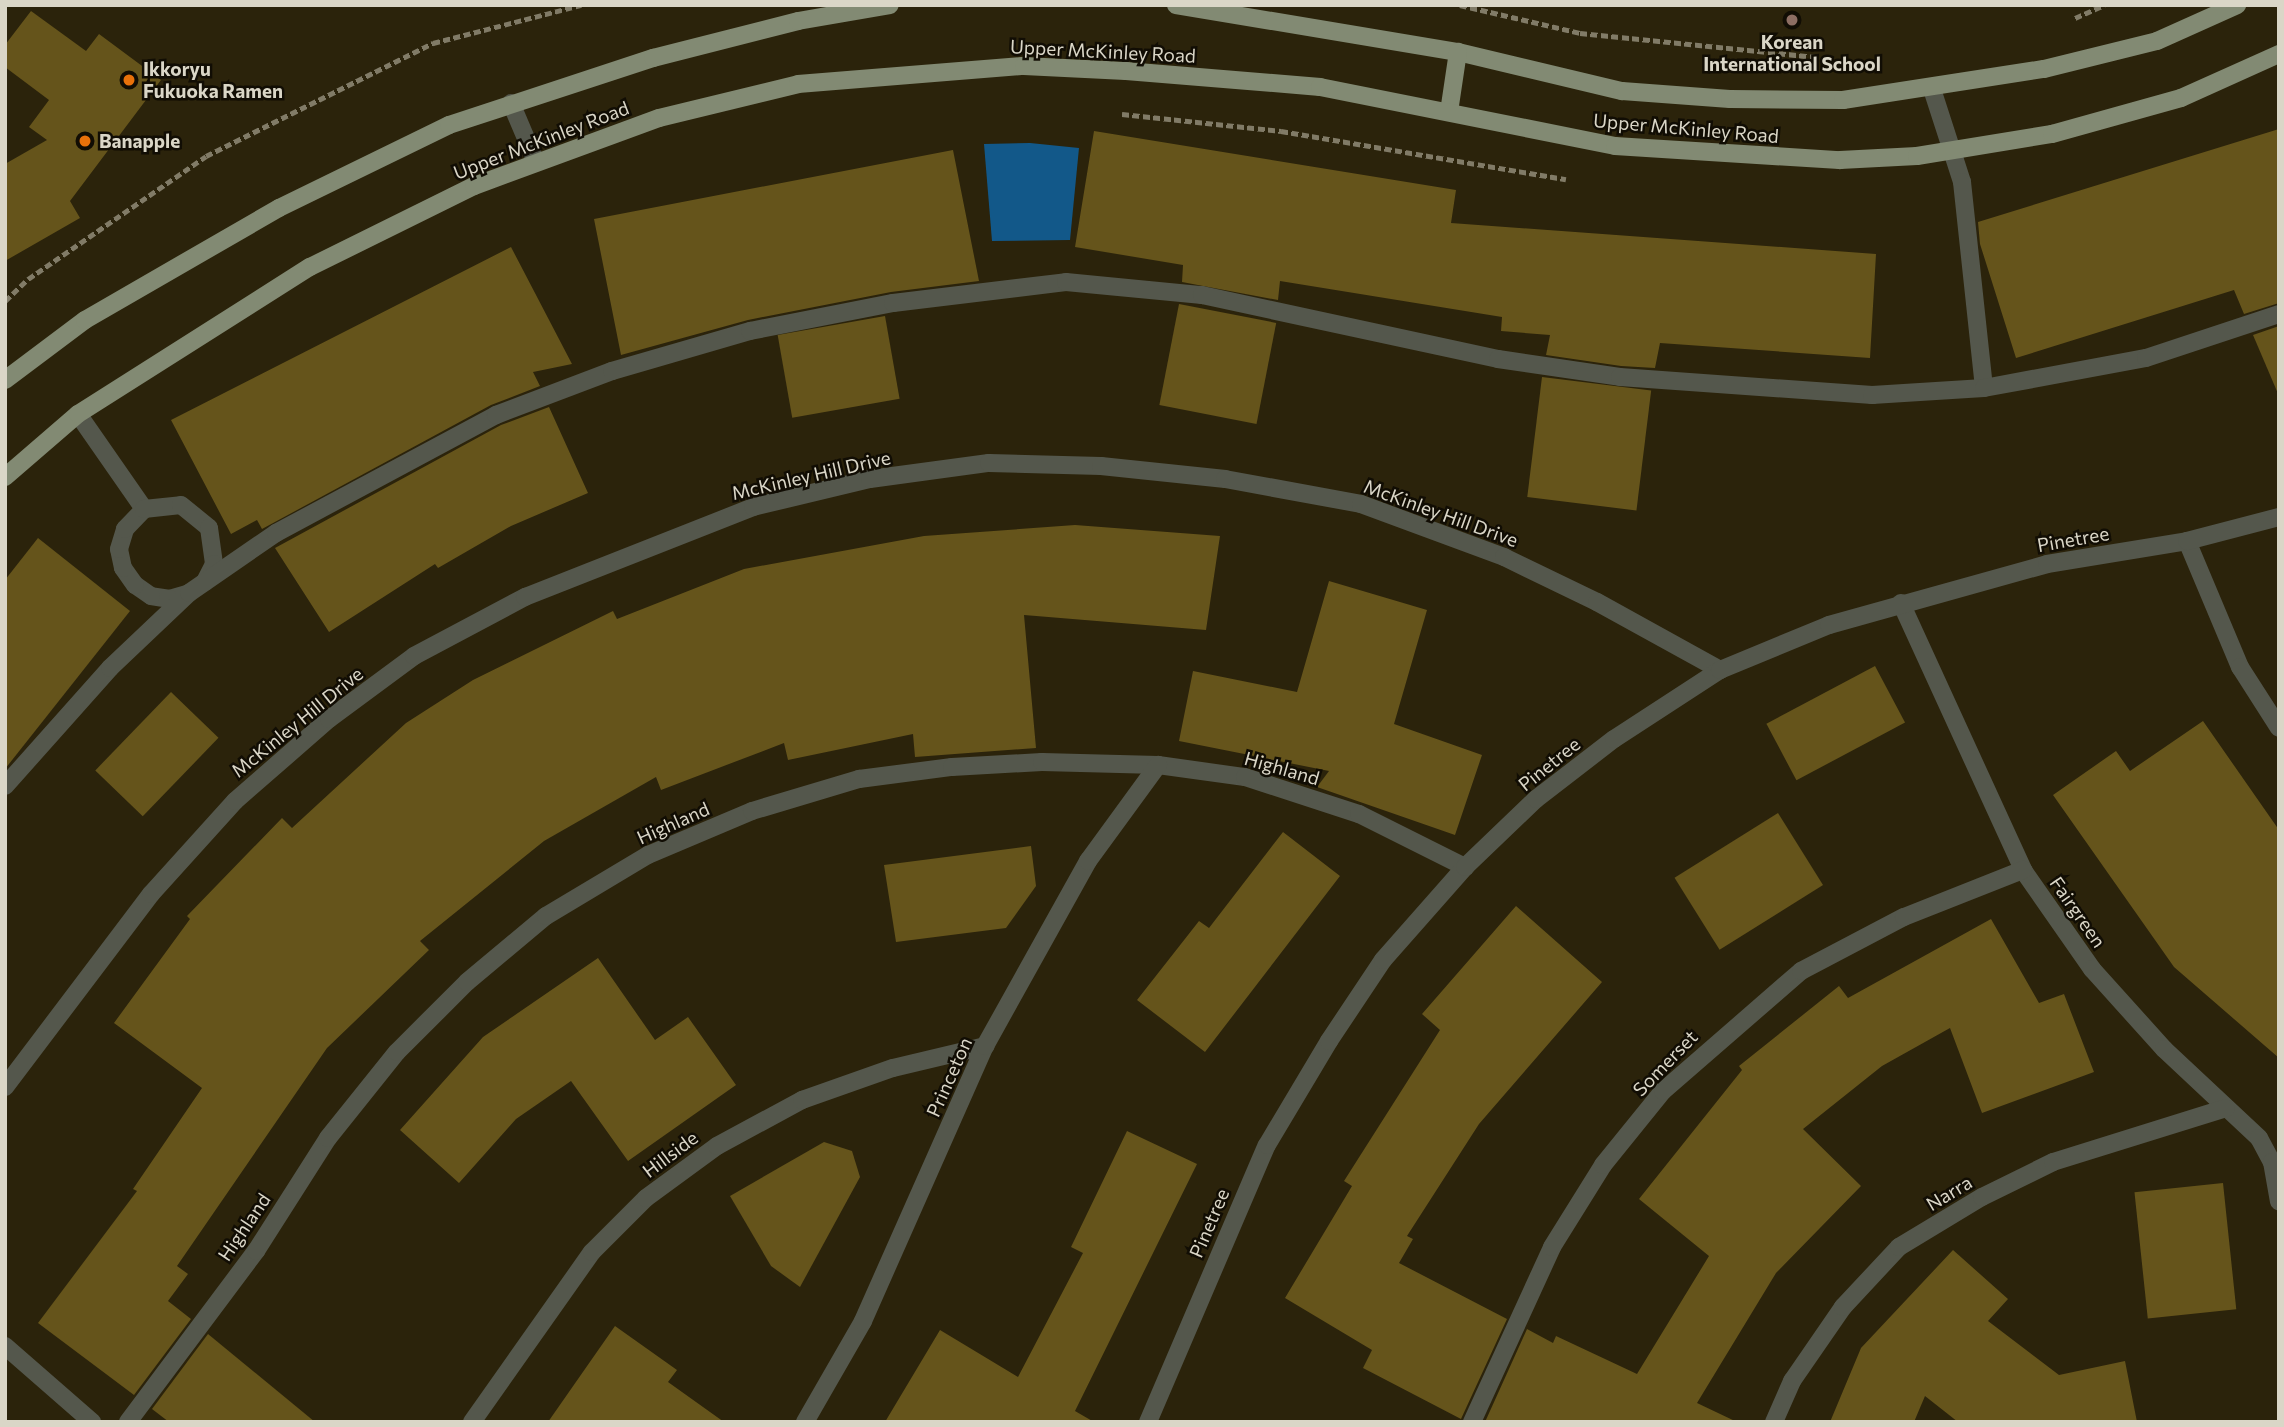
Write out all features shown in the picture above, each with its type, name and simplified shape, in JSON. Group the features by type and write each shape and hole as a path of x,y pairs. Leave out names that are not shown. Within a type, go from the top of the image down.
{"main road":[{"name":"Upper McKinley Road","path":"5,380 85,320 279,208 449,125 666,55 798,21 890,5"},
{"name":"Upper McKinley Road","path":"1176,5 1458,52 1622,91 1843,100 1933,89 2044,69 2157,41 2237,5"},
{"path":"1449,112 1458,52"},
{"name":"Upper McKinley Road","path":"5,477 74,417 310,267 474,186 536,162 659,118 798,84 1024,66 1241,80 1320,88 1615,146 1719,155 1840,160 1917,156 1953,148 2053,134 2181,98 2279,54"}],"street":[{"path":"1933,89 1953,148 1964,197 1984,388"},
{"path":"511,103 536,162"},
{"path":"5,786 110,668 190,593 275,533 380,473 496,415 611,372 750,331 893,303 1066,282 1202,295 1498,359 1620,377 1872,395 1984,388 2146,358 2279,314"},
{"path":"74,417 141,512"},
{"name":"McKinley Hill Drive","path":"5,1087 151,894 234,801 329,719 414,656 524,597 753,507 870,479 989,463 1101,466 1224,479 1361,504 1504,557 1597,601 1720,670"},
{"path":"190,593 170,599 150,596 135,585 123,568 119,549 125,529 141,512 181,505 209,528 214,564 205,582"},
{"name":"Pinetree","path":"1148,1422 1267,1145 1328,1041 1383,960 1465,867 1536,799 1604,746 1720,670 1829,625 2048,564 2188,541 2279,517"},
{"path":"2188,541 2240,667 2279,728"},
{"name":"Fairgreen","path":"1901,603 2023,870 2092,969 2164,1049 2259,1138 2273,1163 2279,1201"},
{"name":"Highland","path":"128,1422 256,1251 328,1138 397,1052 467,982 546,916 648,855 752,811 859,779 1030,763 1158,765 1245,777 1359,814 1465,867"},
{"name":"Princeton","path":"805,1422 863,1321 985,1046 1088,861 1158,765"},
{"name":"Somerset","path":"1472,1422 1552,1247 1603,1165 1663,1091 1801,971 1904,917 2023,870"},
{"name":"Hillside","path":"472,1422 592,1252 646,1198 717,1146 802,1100 893,1068 985,1046"},
{"name":"Narra","path":"1774,1422 1791,1381 1843,1307 1899,1247 1982,1197 2053,1162 2226,1108"},
{"path":"5,1346 92,1422"}],"path":[{"path":"5,301 29,279 206,156 433,43 581,5"},
{"path":"1460,5 1580,33 1822,58"},
{"path":"2069,20 2104,5"},
{"path":"1116,113 1281,131 1545,178 1572,179"}],"water":[{"path":"1030,143 1079,148 1070,240 992,241 984,144"}],"building":[{"path":"31,11 86,51 99,34 161,80 70,201 80,218 5,261 5,164 47,140 29,127 49,100 5,67 5,45"},
{"path":"2279,129 2279,303 2244,314 2234,290 2016,358 1980,244 1978,222"},
{"path":"1094,131 1456,190 1451,223 1876,254 1870,358 1660,343 1655,368 1621,366 1546,355 1550,335 1501,331 1502,317 1280,281 1278,300 1182,282 1183,265 1075,247"},
{"path":"953,150 979,281 891,292 748,320 621,355 594,219"},
{"path":"511,247 572,364 533,372 540,386 491,405 262,529 257,520 231,534 171,420"},
{"path":"1179,304 1276,323 1257,424 1159,405"},
{"path":"885,316 900,399 792,418 778,335"},
{"path":"2279,326 2279,396 2253,335"},
{"path":"1542,377 1651,390 1636,511 1527,497"},
{"path":"549,407 588,493 511,526 438,568 435,564 329,632 275,548 501,425"},
{"path":"1075,525 1220,536 1206,630 1024,615 1036,748 915,757 913,734 788,760 784,743 661,790 656,777 544,841 420,941 429,950 327,1048 177,1266 188,1274 168,1301 191,1319 134,1395 38,1323 137,1191 133,1189 202,1088 114,1023 190,919 187,916 282,818 292,828 406,723 473,680 613,611 617,619 744,569 924,536"},
{"path":"38,538 130,611 5,769 5,580"},
{"path":"1329,581 1427,610 1394,724 1482,755 1455,835 1317,787 1329,771 1179,741 1193,671 1297,692"},
{"path":"1875,666 1905,723 1796,780 1766,724"},
{"path":"171,692 218,738 143,816 95,770"},
{"path":"2203,721 2279,830 2279,1058 2174,967 2053,795 2116,751 2130,771"},
{"path":"1778,813 1823,885 1720,950 1675,878"},
{"path":"1283,832 1340,876 1205,1052 1137,1000 1199,921 1209,928"},
{"path":"1031,846 1036,886 1006,928 896,942 884,865"},
{"path":"1516,906 1602,982 1479,1124 1407,1236 1413,1239 1399,1263 1507,1319 1461,1419 1363,1368 1372,1350 1285,1298 1352,1186 1344,1181 1440,1030 1422,1014"},
{"path":"1991,919 2039,1003 2064,994 2094,1072 1982,1113 1950,1028 1882,1066 1803,1129 1861,1186 1776,1273 1697,1403 1737,1422 1485,1422 1527,1329 1553,1343 1556,1336 1637,1374 1709,1256 1639,1199 1742,1070 1739,1066 1839,986 1848,998"},
{"path":"598,958 655,1040 688,1017 736,1085 628,1161 571,1081 516,1119 459,1183 400,1130 483,1037"},
{"path":"1127,1131 1197,1164 1075,1411 1094,1422 885,1422 940,1330 1018,1377 1083,1253 1071,1247"},
{"path":"824,1142 852,1151 860,1177 800,1287 771,1266 730,1196"},
{"path":"2223,1183 2236,1309 2148,1319 2134,1192"},
{"path":"1953,1250 2008,1299 1988,1321 2059,1375 2125,1361 2137,1422 1958,1422 1925,1396 1914,1422 1830,1422 1861,1348"},
{"path":"615,1326 677,1370 668,1382 724,1422 548,1422"},
{"path":"208,1334 315,1422 169,1422 152,1409"}],"place":[{"name":"Korean International School","path":"1792,20"},
{"name":"Ikkoryu Fukuoka Ramen","path":"129,80"},
{"name":"Banapple","path":"85,141"}]}
